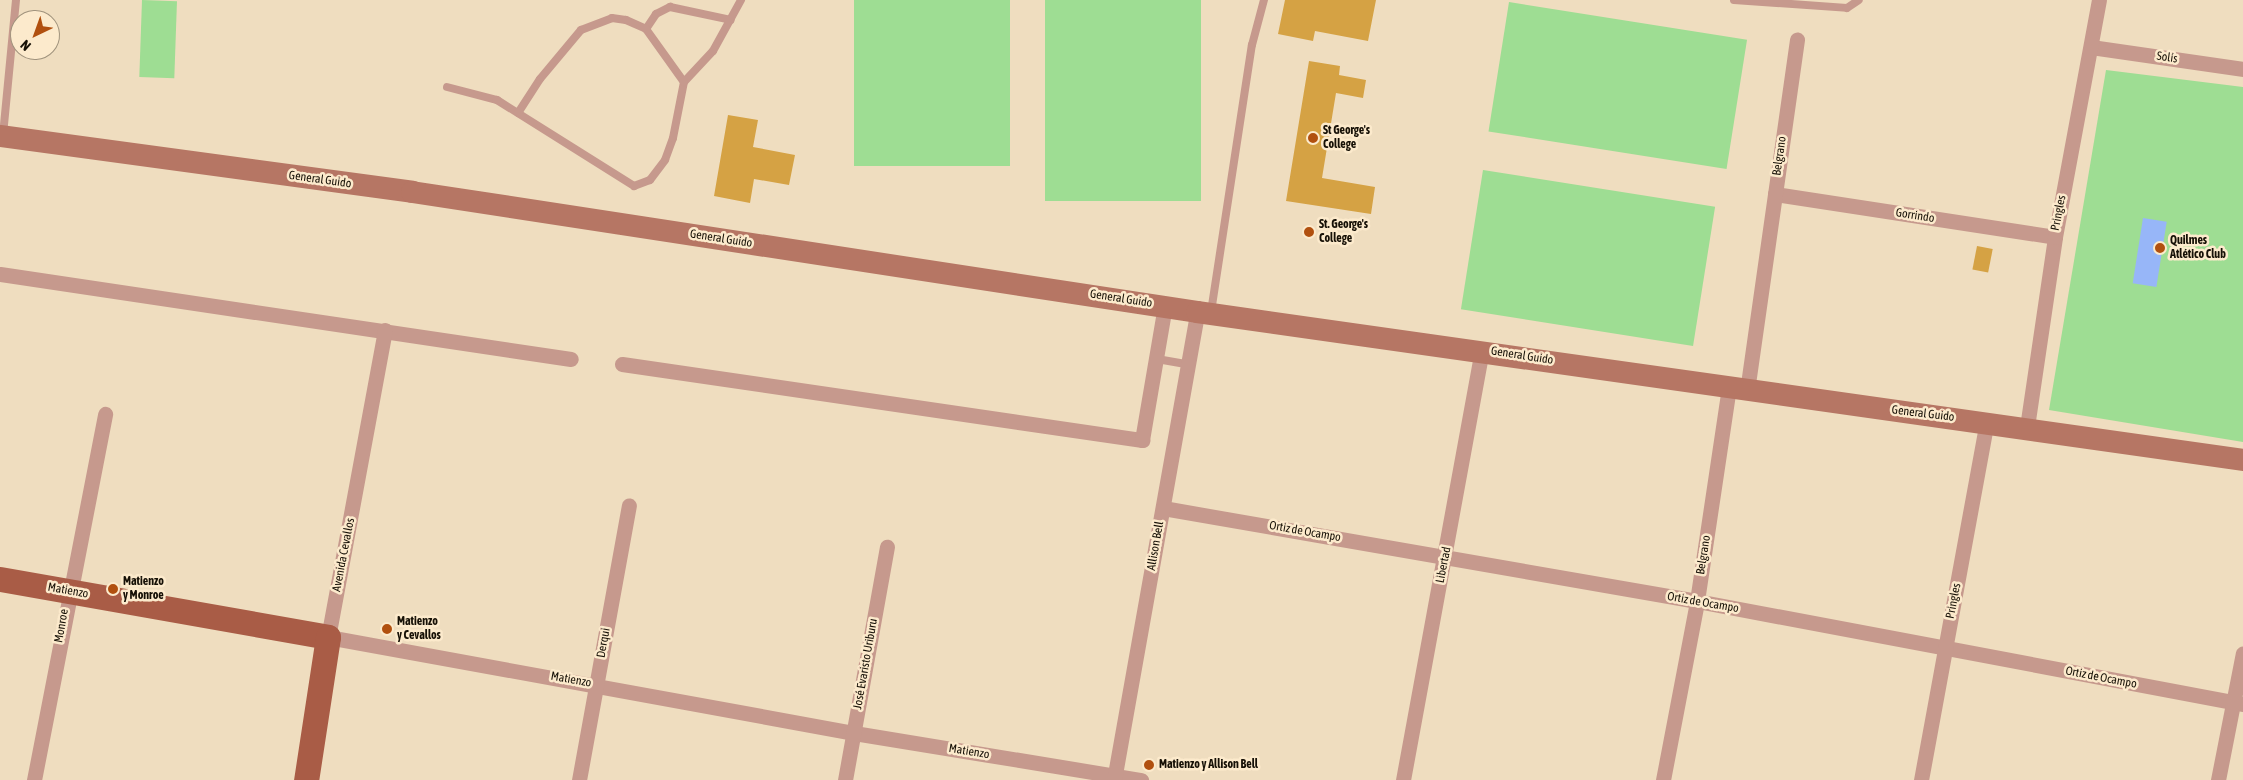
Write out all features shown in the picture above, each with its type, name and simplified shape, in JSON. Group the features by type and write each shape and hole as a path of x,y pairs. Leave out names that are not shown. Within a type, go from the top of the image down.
{"main road":[{"name":"General Guido","path":"1,136 412,192 1204,313 1482,350 1738,390 2027,427 2243,460"},
{"name":"Matienzo","path":"0,579 328,637"},
{"name":"Avenida Cevallos","path":"306,780 328,637"}],"street":[{"name":"Pringles","path":"2027,427 2054,237 2099,0"},
{"name":"Belgrano","path":"1663,780 1775,194 1797,40"},
{"name":"Solís","path":"2091,46 2243,69"},
{"name":"Gorrindo","path":"1775,194 2054,237"},
{"path":"0,274 571,359"},
{"path":"622,364 1142,440 1165,306"},
{"name":"Allison Bell","path":"1115,778 1163,508 1186,364 1204,313"},
{"name":"Avenida Cevallos","path":"328,637 385,330"},
{"name":"Libertad","path":"1403,780 1446,557 1482,350"},
{"name":"Monroe","path":"34,780 68,592 105,414"},
{"name":"Pringles","path":"1921,780 1988,422"},
{"name":"Derqui","path":"579,780 629,506"},
{"name":"Ortiz de Ocampo","path":"1163,508 1697,601 2238,703"},
{"name":"José Evaristo Uriburu","path":"845,780 887,547"},
{"name":"Matienzo","path":"328,637 854,733 1115,778 1141,780"},
{"path":"2218,780 2238,703 2243,653"}],"lane":[{"path":"1,136 16,0"},
{"path":"447,87 483,95 518,113 634,186 650,180 665,160 673,138 684,82 713,52 741,0"},
{"path":"1204,313 1252,45 1264,0"},
{"path":"1734,0 1847,8 1859,0"},
{"path":"646,30 656,14 670,7 731,20"},
{"path":"518,113 540,79 581,30 612,18 626,20 646,30 684,82"},
{"path":"1156,359 1186,364"}],"green space":[{"path":"142,0 177,1 174,78 139,77"},
{"path":"854,0 1010,0 1010,166 854,166"},
{"path":"1045,0 1201,0 1201,201 1045,201"},
{"path":"1509,2 1747,40 1727,169 1489,131"},
{"name":"Quilmes Atlético Club","path":"2106,70 2243,87 2243,442 2049,410"},
{"path":"1483,170 1715,207 1693,346 1461,309"}],"water":[{"path":"2143,218 2167,222 2156,287 2133,283"}],"building":[{"path":"1285,0 1376,0 1368,41 1315,31 1313,41 1278,34"},
{"name":"St George's College","path":"1309,61 1340,66 1339,75 1366,80 1363,98 1336,93 1322,178 1375,187 1371,214 1286,201"},
{"path":"728,115 758,120 753,147 795,155 789,185 754,179 750,203 714,196"},
{"path":"1977,246 1993,249 1988,273 1972,270"}],"place":[{"name":"St George's College","path":"1313,138"},
{"name":"St. George's College","path":"1309,232"},
{"name":"Quilmes Atlético Club","path":"2160,248"},
{"name":"Matienzo y Monroe","path":"113,589"},
{"name":"Matienzo y Cevallos","path":"387,629"},
{"name":"Matienzo y Allison Bell","path":"1149,765"}]}
